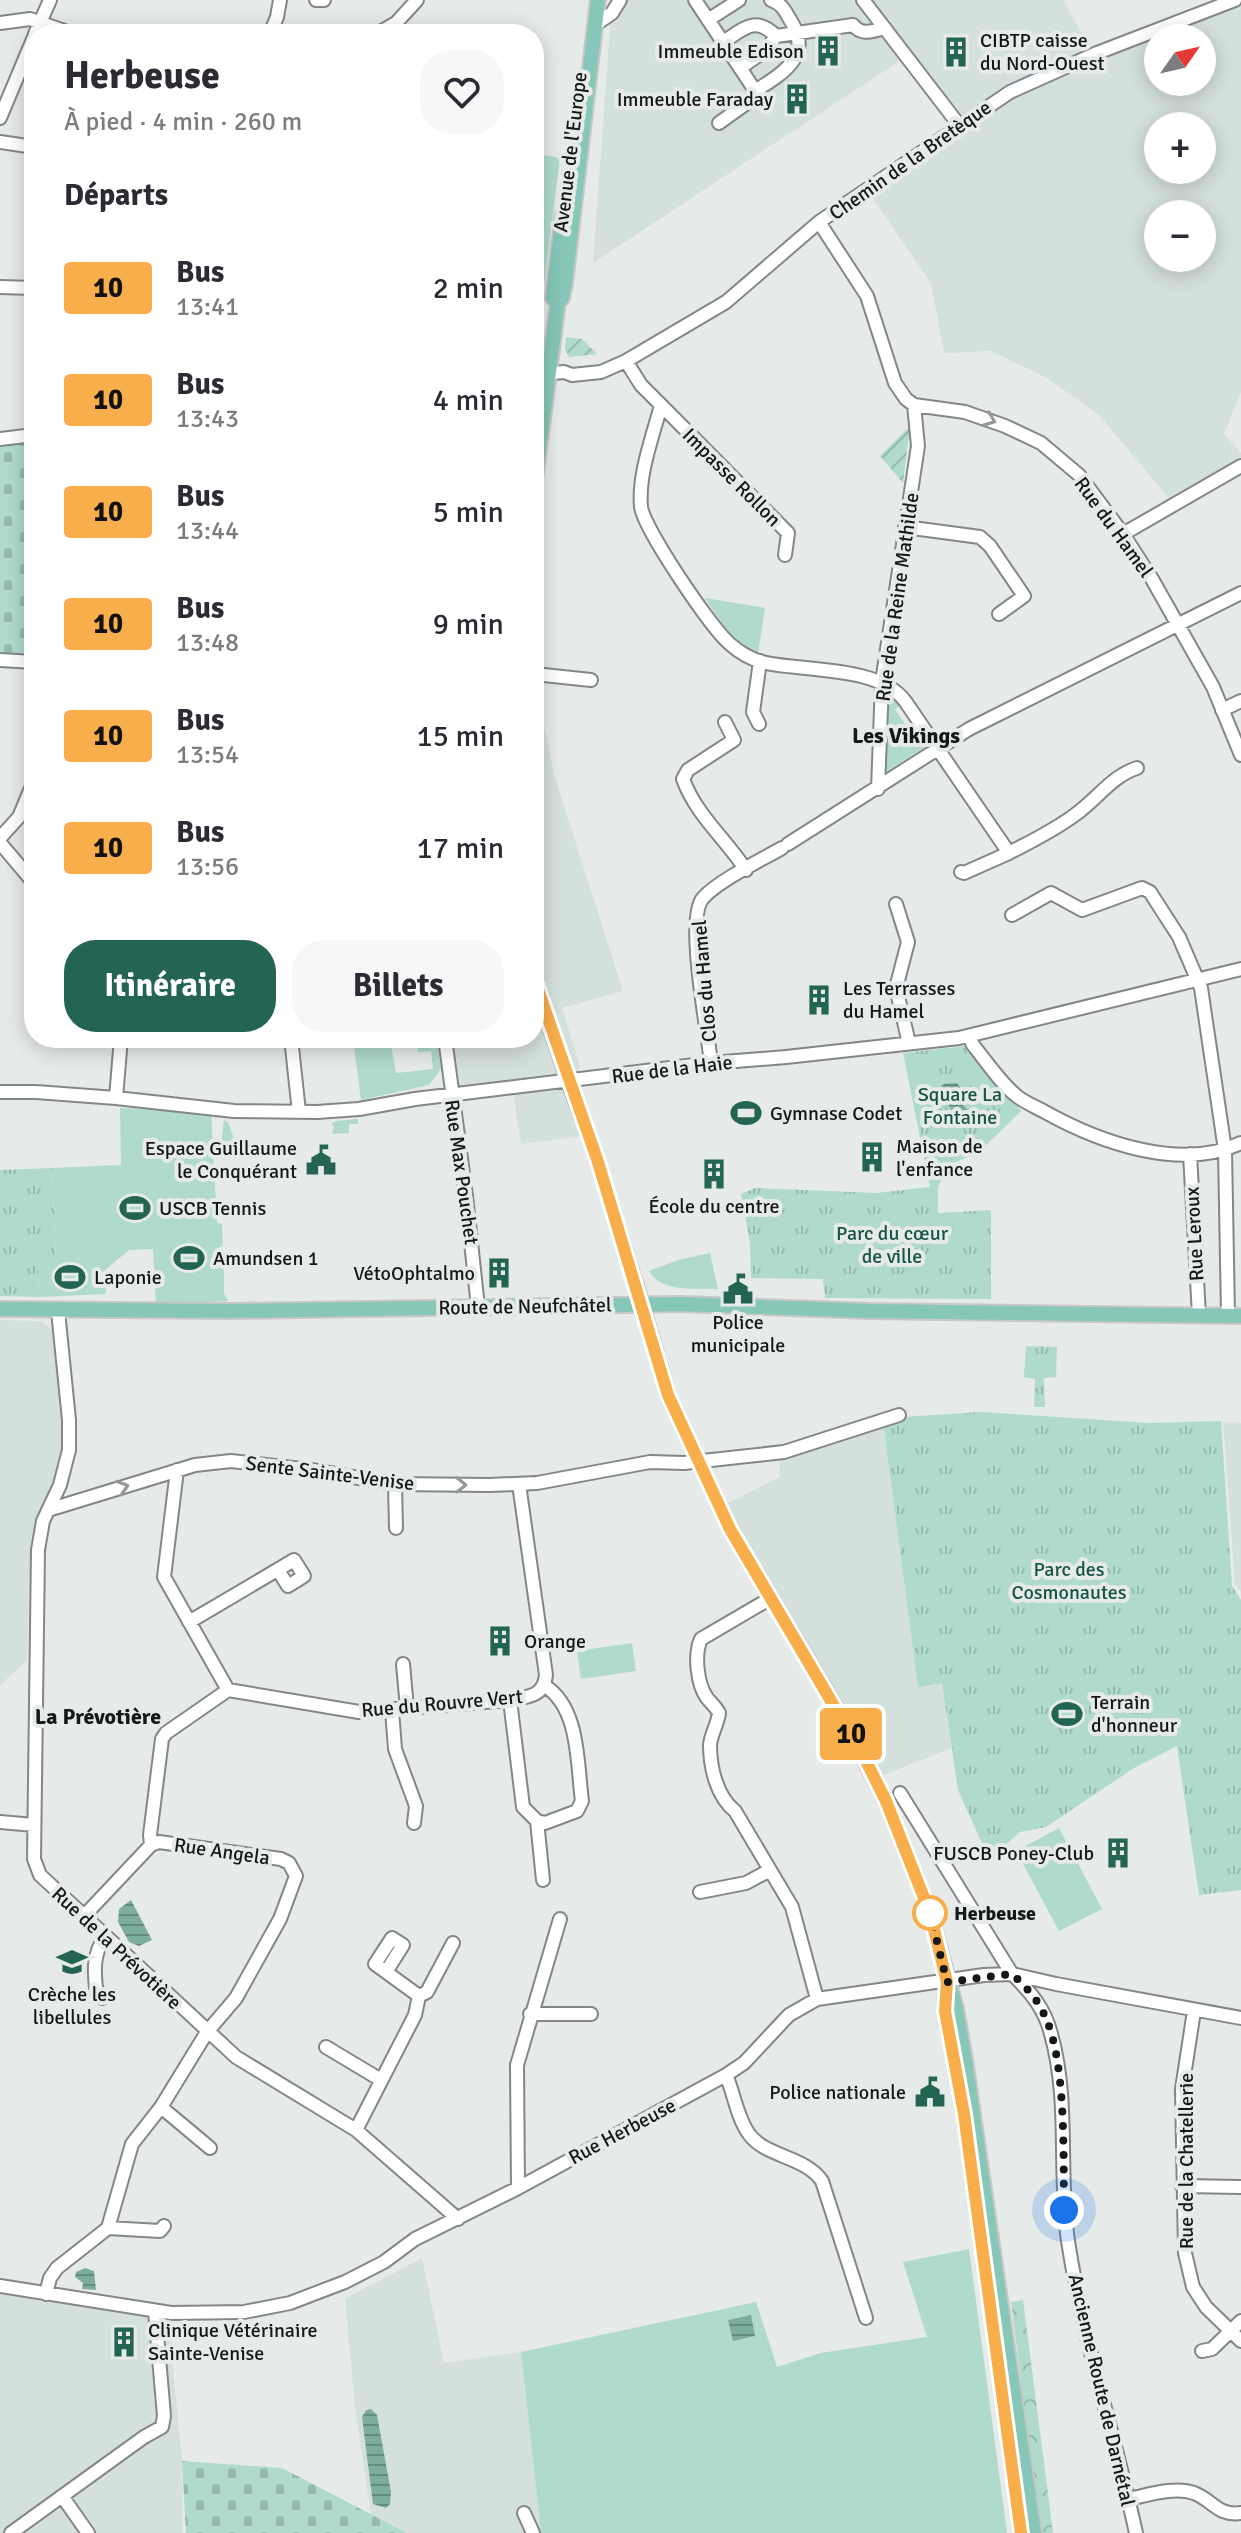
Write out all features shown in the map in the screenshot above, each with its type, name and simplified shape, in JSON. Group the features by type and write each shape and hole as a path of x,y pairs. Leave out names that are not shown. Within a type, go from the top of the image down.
{"main road":[{"name":"Avenue de l'Europe","path":"558,302 553,298 589,0"},
{"name":"Avenue de l'Europe","path":"544,361 565,283 598,0"},
{"path":"544,1008 568,1081"},
{"path":"635,1281 668,1395 697,1460 730,1529 858,1745 886,1801 922,1888 956,2009 977,2131 1034,2533"},
{"name":"Route de Neufchâtel","path":"0,1309 58,1311 641,1304 1234,1316"},
{"path":"947,1982 945,2011 971,2160 1021,2533"}],"street":[{"path":"40,24 50,0"},
{"path":"274,24 280,0"},
{"path":"316,0 324,0"},
{"path":"394,24 417,0"},
{"path":"595,25 612,13 620,0"},
{"path":"695,0 757,93"},
{"path":"708,20 739,0"},
{"path":"719,123 788,69 795,57 798,32 783,6 771,0"},
{"name":"Chemin de la Bretèque","path":"544,374 601,372 626,361 726,302 819,222 1010,92 1048,73 1235,0"},
{"path":"853,25 855,14 864,2 959,125"},
{"path":"0,23 30,19 48,24"},
{"path":"723,42 748,26 758,24 767,27 776,36"},
{"path":"740,68 766,50 776,36 853,25"},
{"path":"853,25 866,33 885,28"},
{"path":"0,118 24,62"},
{"path":"0,142 24,146"},
{"path":"819,222 867,296 895,383 914,405"},
{"path":"0,287 24,288"},
{"path":"626,361 641,385 661,405 641,491 641,508 646,523 723,636 744,654 760,661 882,682 899,693 1009,853"},
{"name":"Impasse Rollon","path":"661,405 788,533 785,555"},
{"name":"Rue de la Reine Mathilde","path":"878,789 882,682 918,446 914,405"},
{"name":"Rue du Hamel","path":"914,405 982,417 1041,443 1079,475 1152,579 1213,687 1241,755"},
{"path":"0,439 24,436"},
{"path":"1123,534 1241,466"},
{"path":"905,527 980,537 990,546 1024,596 999,614"},
{"name":"Clos du Hamel","path":"711,1063 695,931 698,906 711,891 878,789 969,729 1241,593"},
{"path":"0,660 24,661"},
{"path":"759,724 753,712 760,661"},
{"path":"544,675 591,680"},
{"path":"1222,710 1241,701"},
{"path":"725,722 734,740 688,770 683,779 688,793 709,826 725,840 746,870"},
{"path":"961,872 1049,833 1080,812 1123,773 1137,768"},
{"path":"24,805 19,817 0,840 24,870"},
{"path":"1012,915 1051,893 1082,910 1142,888 1147,889 1172,923 1198,981 1225,1150 1234,1316"},
{"path":"896,904 908,942 896,988 909,1043"},
{"name":"Rue de la Haie","path":"0,1092 116,1098 234,1111 359,1109 452,1094 711,1063 969,1036 1241,969"},
{"path":"969,1036 973,1045 1017,1096 1080,1131 1133,1148 1190,1154 1225,1150 1241,1143"},
{"path":"116,1098 120,1048"},
{"path":"292,1048 299,1112"},
{"name":"Rue Max Pouchet","path":"446,1048 478,1307"},
{"path":"568,1081 598,1162 635,1281"},
{"name":"Rue Leroux","path":"1190,1154 1199,1315"},
{"name":"Rue de la Prévotière","path":"58,1311 69,1450 60,1485 43,1521 36,1578 34,1859 40,1875 236,2057 356,2130 458,2219"},
{"name":"Sente Sainte-Venise","path":"48,1510 195,1465 231,1461 395,1484 519,1484 650,1462 679,1463 784,1452 899,1415"},
{"path":"151,1845 162,1739 172,1727 228,1690 169,1587 163,1570 177,1470"},
{"path":"395,1484 396,1528"},
{"name":"Rue du Rouvre Vert","path":"228,1690 359,1712 530,1697 545,1686 546,1675 519,1484"},
{"path":"189,1622 278,1570"},
{"path":"771,1598 701,1639 697,1649 703,1690 719,1713 710,1744 718,1789 724,1802 735,1811 792,1907 817,1999"},
{"path":"403,1664 407,1708"},
{"path":"510,1700 523,1807 537,1821 545,1823 577,1811 582,1801 572,1726 556,1695 545,1686"},
{"path":"392,1710 395,1749 416,1806 414,1823"},
{"name":"Ancienne Route de Darnétal","path":"900,1793 1012,1974 1042,2009 1055,2053 1060,2096 1064,2210 1076,2286 1136,2533"},
{"path":"537,1821 543,1880"},
{"path":"0,1822 34,1825"},
{"name":"Rue Angela","path":"84,1916 151,1845 159,1842 281,1859 289,1863 296,1876 280,1919 236,1998 207,2032"},
{"path":"700,1892 746,1883 770,1870"},
{"path":"518,2188 517,2065 560,1919"},
{"path":"102,1998 97,1995 94,1977 97,1950 106,1936"},
{"path":"419,1996 427,1992 453,1943"},
{"path":"386,1972 419,1996"},
{"name":"Rue Herbeuse","path":"0,2286 155,2311 244,2312 290,2303 345,2282 384,2262 437,2226 458,2219 518,2188 726,2075 744,2063 789,2015 817,1999 925,1982 1012,1974 1241,2018"},
{"path":"1042,2009 1045,1998 1056,1984"},
{"path":"356,2130 415,2015 419,1996"},
{"name":"Rue de la Chatellerie","path":"1194,2011 1182,2089 1185,2253 1193,2287 1206,2307 1241,2341"},
{"path":"530,2014 591,2014"},
{"path":"46,2294 50,2278 57,2268 108,2228 132,2144 161,2107 207,2032"},
{"path":"326,2047 381,2080"},
{"path":"726,2075 748,2133 757,2142 815,2171 822,2181 866,2318"},
{"path":"161,2107 210,2148"},
{"path":"1182,2186 1241,2187"},
{"path":"108,2228 160,2231 164,2226"},
{"path":"11,2533 162,2427 164,2416 155,2311"},
{"path":"1202,2351 1212,2349 1241,2321"},
{"path":"1129,2499 1183,2490 1196,2494 1221,2512 1241,2513"},
{"path":"62,2496 88,2533"},
{"path":"524,2513 533,2533"}],"shaded area":[{"path":"612,0 1063,0 1097,60 1144,41 1144,96 1216,96 1216,24 1191,24 1241,2 1241,392 1224,434 1241,457 1169,498 1099,415 1047,378 991,351 944,353 931,283 871,196 958,136 904,58 593,263"},
{"path":"545,729 554,775 623,991 562,1008 580,1066 576,1080 590,1135 521,1144 511,1080 453,1087 449,1048 544,1048"},
{"path":"957,1083 960,1087 957,1091 959,1101 977,1122 964,1119 953,1111 938,1089 944,1084"},
{"path":"0,1320 42,1321 55,1332 64,1450 34,1536 30,1558 27,1660 0,1685"},
{"path":"1223,1422 1241,1423 1241,1592 1235,1584"},
{"path":"884,1423 918,1686 942,1682 951,1748 879,1777 719,1508 780,1477 779,1455"},
{"path":"131,1900 152,1940 139,1946 129,1942 118,1922 119,1909"},
{"path":"422,2258 444,2363 521,2352 541,2533 407,2533 371,2514 355,2407 345,2299"},
{"path":"85,2268 94,2271 96,2290 82,2289 83,2283 75,2277 76,2272"},
{"path":"0,2289 168,2317 182,2461 183,2533 0,2533"},
{"path":"751,2315 755,2336 733,2341 728,2320"},
{"path":"371,2409 377,2415 391,2492 390,2504 386,2508 373,2504 362,2417 366,2410"}],"green space":[{"path":"544,155 560,158 544,287"},
{"path":"566,337 582,339 597,354 569,357 565,349"},
{"path":"910,426 903,483 880,456"},
{"path":"24,441 24,654 0,653 0,443"},
{"path":"705,598 765,608 758,654 734,637"},
{"path":"894,695 901,705 895,709 916,741 923,737 929,744 884,773 885,702"},
{"name":"Parc du cœur de ville","path":"966,1046 1021,1111 979,1152 949,1165 938,1187 938,1213 991,1210 991,1299 825,1298 823,1279 751,1278 750,1242 741,1194 755,1188 876,1193 930,1187 903,1053"},
{"path":"354,1048 392,1048 396,1073 433,1069 431,1051 418,1052 417,1048 438,1048 441,1069 429,1085 361,1100"},
{"name":"USCB Tennis","path":"120,1108 211,1111 217,1223 222,1224 223,1246 218,1248 218,1255 220,1250 224,1251 224,1293 228,1301 156,1304 153,1249 129,1250 105,1270 106,1294 39,1297 38,1261 56,1260 52,1168 121,1165"},
{"path":"358,1119 358,1124 349,1124 349,1133 332,1134 334,1126 331,1124 336,1121"},
{"path":"224,1120 228,1122 237,1147 221,1144"},
{"path":"52,1168 56,1260 38,1261 39,1297 0,1296 0,1170"},
{"path":"710,1253 718,1289 670,1286 649,1271 678,1260"},
{"path":"1026,1346 1057,1347 1056,1377 1044,1378 1045,1407 1034,1407 1035,1379 1024,1377"},
{"name":"Parc des Cosmonautes","path":"981,1412 1148,1423 1221,1421 1232,1586 1241,1600 1241,1890 1199,1895 1177,1746 1134,1768 1046,1827 1020,1832 991,1858 986,1852 958,1790 942,1683 918,1687 884,1428 903,1417"},
{"path":"632,1643 636,1671 581,1679 577,1651"},
{"path":"1059,1828 1102,1909 1059,1931 1016,1851"},
{"path":"969,2249 1007,2533 541,2533 521,2352 756,2302 777,2367 821,2353 927,2337 903,2262"},
{"path":"1023,2300 1053,2533 1040,2533 1011,2302"},
{"path":"182,2461 282,2468 407,2533 186,2533"}],"bus line":[{"name":"10","path":"544,1008 614,1211 668,1395 730,1529 864,1757 886,1801 930,1913 947,1982 945,2011 964,2114 1021,2533"}],"place":[{"name":"Immeuble Edison","path":"828,51"},
{"name":"CIBTP caisse du Nord-Ouest","path":"956,52"},
{"name":"Immeuble Faraday","path":"797,99"},
{"name":"Les Terrasses du Hamel","path":"819,1000"},
{"name":"Gymnase Codet","path":"746,1113"},
{"name":"Maison de l'enfance","path":"872,1157"},
{"name":"Espace Guillaume le Conquérant","path":"321,1160"},
{"name":"École du centre","path":"714,1174"},
{"name":"USCB Tennis","path":"135,1208"},
{"name":"Amundsen 1","path":"189,1258"},
{"name":"VétoOphtalmo","path":"499,1273"},
{"name":"Laponie","path":"70,1277"},
{"name":"Police municipale","path":"738,1289"},
{"name":"Orange","path":"500,1641"},
{"name":"Terrain d'honneur","path":"1067,1714"},
{"name":"FUSCB Poney-Club","path":"1118,1853"},
{"name":"Herbeuse","path":"930,1913"},
{"name":"Crèche les libellules","path":"72,1962"},
{"name":"Police nationale","path":"930,2092"},
{"name":"Clinique Vétérinaire Sainte-Venise","path":"124,2342"}],"district":[{"name":"Les Vikings","path":"906,735"},
{"name":"La Prévotière","path":"98,1716"}],"route":[{"path":"930,1913 947,1982 984,1975 1012,1974 1035,1999 1048,2021 1060,2096 1064,2210"}],"park label":[{"name":"Square La Fontaine","path":"960,1106"}]}
